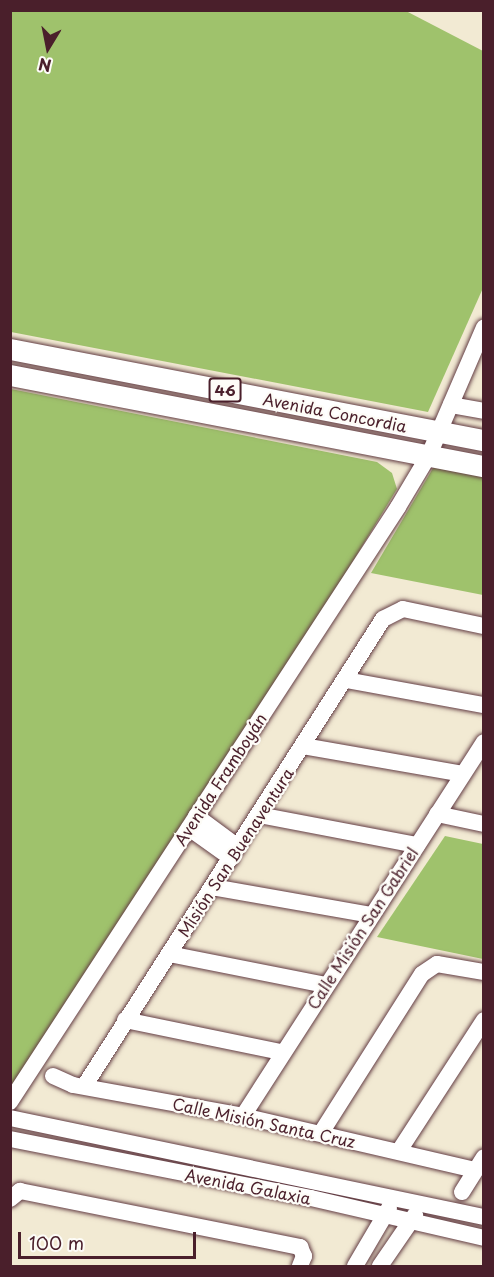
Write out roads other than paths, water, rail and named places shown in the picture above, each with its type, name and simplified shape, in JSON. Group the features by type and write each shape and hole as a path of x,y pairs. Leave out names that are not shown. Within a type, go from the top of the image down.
{"main road":[{"name":"Avenida Concordia","path":"10,349 433,444 483,466"},
{"name":"Avenida Concordia","path":"10,375 286,428 433,444 483,440"}],"street":[{"name":"Avenida Framboyán","path":"10,1102 193,822 433,444 483,327"},
{"path":"451,405 483,411"},
{"name":"Misión San Buenaventura","path":"85,1085 383,619 403,609 483,626"},
{"path":"346,680 483,705"},
{"name":"Calle Misión San Gabriel","path":"243,1116 281,1052 483,742"},
{"path":"303,747 463,774"},
{"path":"259,814 417,845"},
{"path":"437,814 483,824"},
{"path":"193,822 234,853"},
{"path":"212,886 371,915"},
{"path":"169,954 325,985"},
{"path":"321,1133 428,968 447,965 483,972"},
{"path":"125,1020 281,1052"},
{"path":"399,1151 483,1020"},
{"name":"Calle Misión Santa Cruz","path":"53,1076 85,1085 243,1116 399,1151 479,1163"},
{"name":"Avenida Galaxia","path":"10,1118 483,1217"},
{"name":"Avenida Galaxia","path":"10,1138 311,1198 409,1223 483,1238"},
{"path":"462,1192 479,1163"},
{"path":"311,1198 317,1182"},
{"path":"10,1199 20,1191 300,1247 304,1256 300,1266"},
{"path":"356,1266 394,1199"},
{"path":"380,1266 424,1204"}]}
